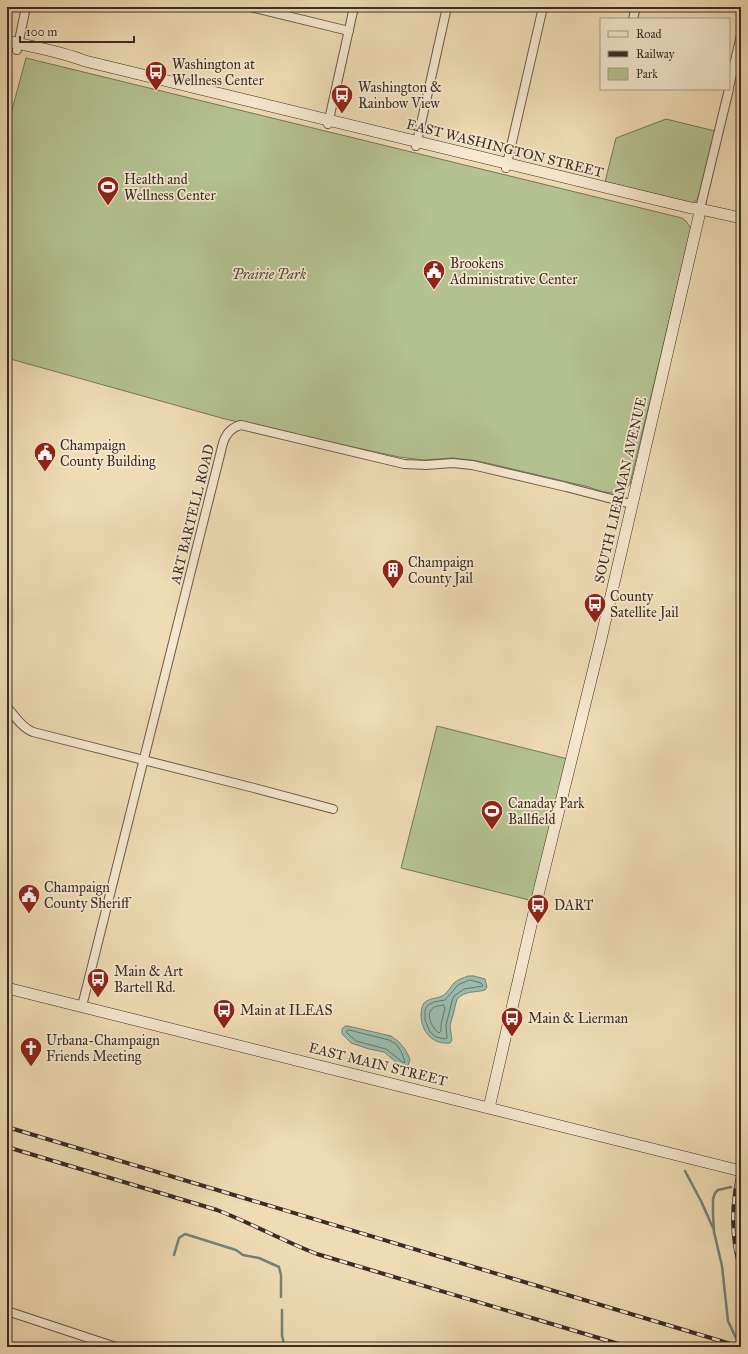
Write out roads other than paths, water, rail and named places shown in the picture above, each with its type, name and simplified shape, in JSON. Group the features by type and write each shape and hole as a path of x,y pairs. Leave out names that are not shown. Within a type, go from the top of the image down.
{"main road":[{"name":"EAST WASHINGTON STREET","path":"12,46 506,166 668,210 699,212 741,218"},
{"name":"EAST WASHINGTON STREET","path":"699,212 741,226"},
{"name":"SOUTH LIERMAN AVENUE","path":"489,1108 538,895 601,640 699,212"},
{"name":"EAST MAIN STREET","path":"7,988 741,1170"}],"street":[{"path":"12,46 26,7"},
{"path":"250,7 349,31"},
{"path":"328,123 354,7"},
{"path":"416,144 447,7"},
{"path":"506,166 543,7"},
{"path":"633,18 636,7"},
{"name":"SOUTH LIERMAN AVENUE","path":"730,84 741,35"},
{"name":"SOUTH LIERMAN AVENUE","path":"699,212 729,90"},
{"name":"ART BARTELL ROAD","path":"82,1006 224,438 227,434 236,426 241,425 404,464 453,464 490,469 631,504"},
{"path":"7,707 28,730 333,809"},
{"path":"7,1311 116,1347"}],"water":[{"path":"468,976 485,979 487,987 485,990 464,994 457,999 450,1026 452,1040 450,1043 438,1042 429,1036 423,1026 421,1015 423,1004 428,1000 444,995 456,982"},
{"path":"345,1026 391,1036 405,1049 410,1059 408,1066 402,1067 384,1052 351,1043 342,1034 342,1029"}],"waterway":[{"path":"685,1171 713,1228"},
{"path":"731,1187 718,1190 715,1193 713,1199 713,1214 714,1232 722,1266 728,1321 736,1338"},
{"path":"174,1255 179,1238 185,1234 236,1250 243,1255 259,1258 279,1267 281,1275 281,1297"},
{"path":"282,1310 282,1336 285,1347"}],"railway":[{"path":"7,1127 741,1347"},
{"path":"7,1147 217,1210 317,1254 629,1347"},
{"path":"741,1165 735,1191 733,1218 735,1245 741,1271"}],"place":[{"name":"Washington at Wellness Center","path":"156,92"},
{"name":"Washington & Rainbow View","path":"342,114"},
{"name":"Health and Wellness Center","path":"108,206"},
{"name":"Brookens Administrative Center","path":"434,290"},
{"name":"Champaign County Building","path":"45,472"},
{"name":"Champaign County Jail","path":"393,590"},
{"name":"County Satellite Jail","path":"595,624"},
{"name":"Canaday Park Ballfield","path":"492,830"},
{"name":"Champaign County Sheriff","path":"29,914"},
{"name":"DART","path":"538,924"},
{"name":"Main & Art Bartell Rd.","path":"98,998"},
{"name":"Main at ILEAS","path":"224,1030"},
{"name":"Main & Lierman","path":"512,1038"},
{"name":"Urbana-Champaign Friends Meeting","path":"31,1068"}],"park label":[{"name":"Prairie Park","path":"269,274"}]}
